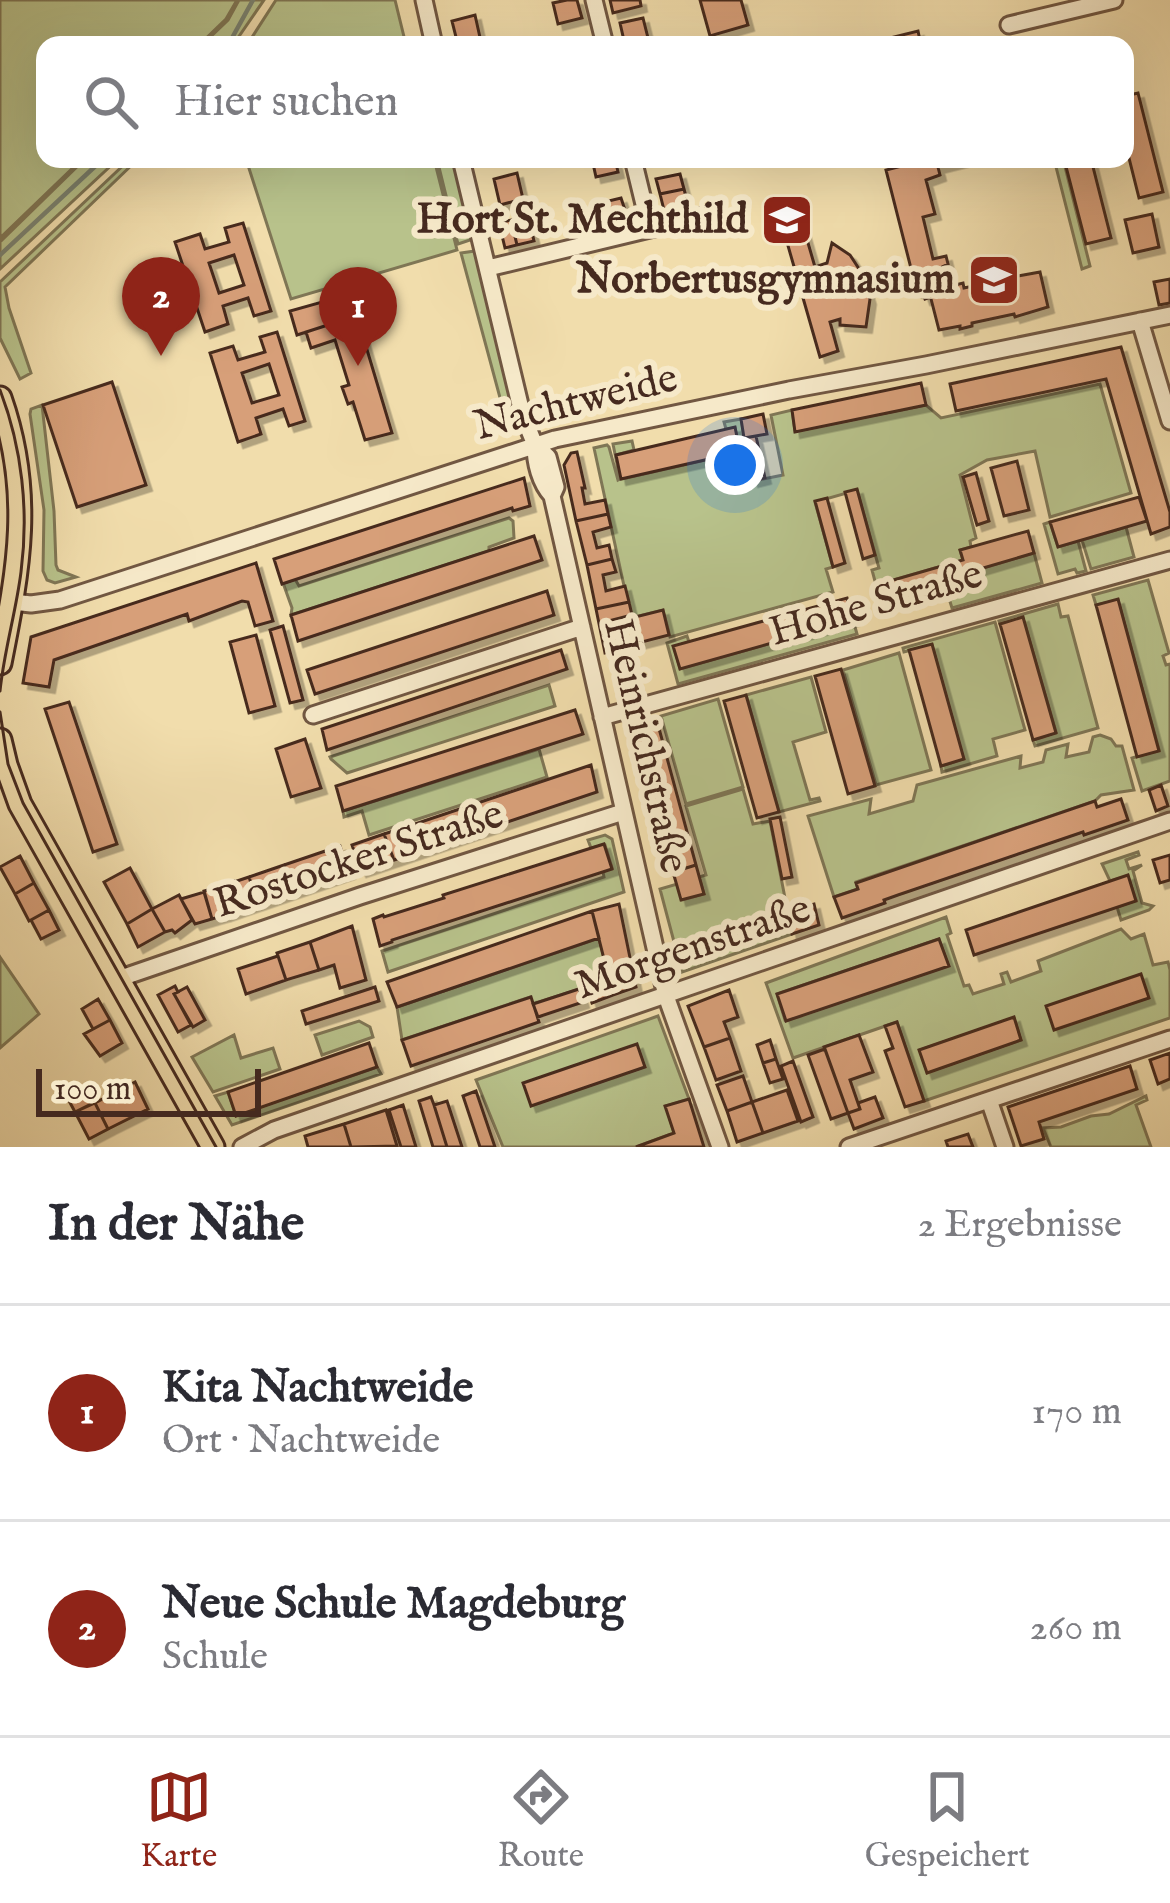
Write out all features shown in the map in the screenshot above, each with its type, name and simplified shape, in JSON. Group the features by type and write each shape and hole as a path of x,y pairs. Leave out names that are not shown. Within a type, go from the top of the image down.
{"main road":[{"path":"0,398 19,488 20,551 0,663"},
{"path":"0,740 20,804 212,1147"}],"street":[{"path":"424,0 432,36"},
{"path":"595,0 603,36"},
{"path":"1009,25 1114,0"},
{"name":"Heinrichstraße","path":"463,168 522,413 535,446 550,463 556,487 552,496 666,996 720,1147"},
{"path":"635,168 650,229"},
{"path":"488,268 708,215"},
{"name":"Nachtweide","path":"13,602 60,600 584,433 1170,315"},
{"path":"1140,320 1170,421"},
{"name":"Hohe Straße","path":"602,717 1170,560"},
{"path":"313,715 582,627"},
{"name":"Rostocker Straße","path":"118,980 622,812"},
{"name":"Morgenstraße","path":"242,1147 274,1130 1170,821"},
{"path":"849,1147 1170,1039"},
{"path":"989,1100 1005,1147"}],"green space":[{"path":"0,0 237,0 208,36 36,36 36,168 73,168 0,238"},
{"path":"239,0 264,0 239,36 211,36"},
{"path":"276,0 395,0 404,36 253,36"},
{"path":"76,168 108,168 0,269 0,242"},
{"path":"120,168 129,168 5,287 31,373 20,379 0,338 0,282"},
{"path":"249,168 436,168 457,250 291,299"},
{"path":"439,168 457,168 473,239 458,244"},
{"path":"1056,168 1065,168 1090,266 1082,269"},
{"path":"475,251 517,423 509,431 461,253"},
{"path":"1100,384 1131,493 1050,517 1035,451 987,460 960,475 976,538 970,541 971,547 960,550 963,560 876,585 872,570 879,568 857,490 815,502 833,567 826,569 833,592 670,637 663,610 631,618 594,448 609,447 618,480 613,444 632,441 634,450 616,455 622,479 740,452 735,428 726,429 724,422 741,419 753,481 783,475 771,415 792,410 795,431 926,405 941,418"},
{"path":"42,405 56,565 76,577 55,583 43,571 44,510 30,414"},
{"path":"509,518 514,538 489,551 291,615 283,583 295,579 299,586"},
{"path":"1050,522 1058,547 1078,541 1086,571 1058,574 1044,524"},
{"path":"1126,527 1134,557 1091,569 1082,540"},
{"path":"1034,553 1042,583 952,608 946,589 969,583 966,573"},
{"path":"1148,580 1169,653 1163,656 1166,665 1170,664 1170,781 1142,791 1132,758 1159,750 1118,600 1096,605 1093,595"},
{"path":"1058,604 1061,617 1068,616 1098,728 1035,746 1033,740 1056,732 1023,618 999,621"},
{"path":"853,620 857,634 678,684 667,643 687,636 689,642 674,647 680,669"},
{"path":"995,622 1025,730 993,739 997,756 942,772 941,766 963,759 932,645 904,652 903,648"},
{"path":"899,653 931,770 876,785 843,670"},
{"path":"811,677 826,732 793,742 810,800 820,801 779,812 746,695"},
{"path":"549,685 555,706 347,773 330,757"},
{"path":"718,699 743,787 686,804 661,716"},
{"path":"1100,735 1122,746 1134,790 1101,795 1095,801 856,882 858,889 834,897 808,816 871,799 869,814 913,801 917,785 1021,756 1020,768 1043,762 1046,750 1068,744 1066,757 1089,752 1093,737"},
{"path":"539,749 547,777 369,835 362,811 344,817 343,811"},
{"path":"743,789 753,824 770,821 792,934 682,972 660,889 677,884 682,900 704,894 699,877 706,875 686,806"},
{"path":"605,835 612,839 624,892 388,972 382,951 604,877 603,872 612,868 605,845 591,848 588,840"},
{"path":"1138,852 1126,860 1129,869 1142,865 1133,871 1142,903 1153,906 1121,920 1117,907 1136,900 1128,876 1110,881 1102,864"},
{"path":"946,917 964,986 969,985 973,994 1004,984 1001,974 1007,972 1011,982 1041,971 1038,961 1121,929 1131,939 1144,934 1153,965 1168,962 1170,1018 924,1101 897,1022 793,1058 766,983","holes":["939,939 948,965 785,1020 777,994","1014,1018 1021,1040 927,1072 920,1050"]},
{"path":"599,938 610,982 533,1004 530,997 402,1040 397,1007"},
{"path":"0,957 39,1014 0,1048"},
{"path":"658,1016 689,1099 666,1106 674,1133 636,1147 503,1147 476,1080"},
{"path":"359,1021 370,1027 373,1037 322,1055 315,1035"},
{"path":"234,1035 241,1058 273,1048 280,1069 213,1092 192,1057"},
{"path":"377,1067 381,1074 232,1125 215,1096 228,1092 236,1115"},
{"path":"1146,1096 1147,1100 1136,1105 1151,1147 1051,1147 1043,1128 1109,1114"}],"building":[{"path":"577,0 582,18 558,24 553,3"},
{"path":"610,0 640,0 641,6 613,13"},
{"path":"700,0 741,0 748,25 710,36"},
{"path":"475,15 480,36 456,36 452,21"},
{"path":"643,18 648,36 623,36 620,23"},
{"path":"1138,93 1163,192 1139,198 1132,168 1134,94"},
{"path":"594,168 617,168 618,172 596,177"},
{"path":"938,168 940,175 926,180 935,214 923,217 933,259 946,256 948,264 936,270 942,276 942,293 925,299 922,291 917,292 886,170"},
{"path":"1066,168 1093,168 1111,238 1086,244"},
{"path":"517,173 523,199 500,205 494,179"},
{"path":"680,174 684,189 660,194 656,179"},
{"path":"684,189 688,204 664,210 660,194"},
{"path":"621,198 628,219 606,225 600,203"},
{"path":"795,198 815,267 827,263 832,243 850,255 870,299 866,327 840,325 840,319 830,322 838,351 820,357 776,204"},
{"path":"1152,214 1159,247 1133,253 1125,220"},
{"path":"528,216 534,241 517,245 511,220"},
{"path":"511,220 517,245 505,248 499,223"},
{"path":"243,223 271,311 254,316 248,298 223,306 228,324 205,332 175,242 200,234 205,249 229,242 225,228","holes":["234,255 244,285 219,293 209,263"]},
{"path":"1017,272 1018,276 1040,272 1048,307 939,330 930,295 963,283 964,288 1006,279 1005,274"},
{"path":"1170,279 1170,303 1159,305 1154,282"},
{"path":"350,293 392,433 365,440 353,402 348,404 342,387 349,385 335,340 311,348 306,332 331,324 324,301"},
{"path":"322,302 328,325 297,335 290,311"},
{"path":"277,332 305,421 289,426 283,409 256,418 261,434 238,442 210,353 233,346 238,360 265,352 260,337","holes":["269,364 279,395 252,403 242,373"]},
{"path":"1121,347 1170,512 1170,527 1151,534 1106,379 956,411 950,384"},
{"path":"112,382 146,485 77,507 43,405"},
{"path":"921,383 926,405 795,432 792,410"},
{"path":"763,414 767,434 744,438 741,419"},
{"path":"735,427 740,452 621,479 616,455"},
{"path":"756,436 765,478 753,481 744,438"},
{"path":"577,452 585,504 605,500 608,514 576,521 564,465"},
{"path":"1017,461 1029,510 1004,516 991,468"},
{"path":"976,473 989,521 977,525 963,477"},
{"path":"524,478 530,506 282,584 274,559"},
{"path":"857,489 875,555 863,559 845,492"},
{"path":"1139,497 1147,521 1058,547 1050,522"},
{"path":"827,498 845,563 833,567 815,501"},
{"path":"608,514 611,527 593,532 597,548 609,545 612,559 587,565 576,521"},
{"path":"1028,531 1034,553 966,573 969,582 882,607 876,585 963,560 960,550"},
{"path":"534,536 542,560 298,641 291,615"},
{"path":"612,559 616,572 603,575 606,591 625,586 629,602 596,609 587,565"},
{"path":"256,563 273,621 255,626 248,602 242,601 189,621 187,614 54,660 49,687 23,683 31,637"},
{"path":"547,591 554,615 315,694 307,670"},
{"path":"847,598 853,620 680,669 673,646"},
{"path":"1118,599 1159,751 1137,757 1096,605"},
{"path":"629,602 632,615 612,620 616,638 622,637 625,648 605,653 596,609"},
{"path":"663,610 669,635 638,643 631,618"},
{"path":"1023,617 1056,733 1033,740 1000,624"},
{"path":"283,626 303,700 290,703 270,630"},
{"path":"256,635 275,706 249,713 230,642"},
{"path":"932,644 964,759 941,766 909,650"},
{"path":"561,650 567,669 327,750 322,729"},
{"path":"841,669 875,786 848,794 815,676"},
{"path":"746,695 779,812 757,818 724,701"},
{"path":"69,702 117,844 93,852 45,709"},
{"path":"575,710 583,734 343,811 336,786"},
{"path":"657,721 696,865 673,872 631,728"},
{"path":"305,739 321,788 291,797 276,749"},
{"path":"591,765 597,792 421,851 412,825"},
{"path":"1161,785 1168,806 1156,811 1149,790"},
{"path":"1121,799 1128,820 898,895 842,918 834,897 858,889 856,883 1095,801 1097,807"},
{"path":"780,817 792,877 782,879 770,819"},
{"path":"412,825 421,851 394,860 384,834"},
{"path":"384,834 394,860 361,871 352,845"},
{"path":"604,844 612,869 380,946 373,919"},
{"path":"340,846 349,873 293,892 284,865"},
{"path":"1170,855 1170,880 1160,883 1153,860"},
{"path":"20,856 34,883 15,894 0,867"},
{"path":"284,865 293,892 258,904 249,877"},
{"path":"696,865 704,894 681,900 673,872"},
{"path":"130,868 152,909 127,924 104,882"},
{"path":"1128,875 1136,901 974,955 966,930"},
{"path":"249,877 258,904 243,909 234,882"},
{"path":"234,881 243,909 226,915 218,887"},
{"path":"34,883 49,910 29,921 15,894"},
{"path":"218,887 226,915 212,919 204,891"},
{"path":"204,892 212,919 195,924 181,899"},
{"path":"179,895 192,920 175,933 165,932 152,909"},
{"path":"619,904 636,987 613,995 592,911"},
{"path":"814,904 819,925 792,934 787,911"},
{"path":"152,909 165,932 138,947 127,924"},
{"path":"49,910 59,930 41,939 31,920"},
{"path":"592,911 599,938 397,1007 387,982"},
{"path":"352,926 366,980 340,988 334,965 319,970 310,942"},
{"path":"939,939 949,966 786,1021 777,994"},
{"path":"310,942 319,970 286,980 277,953"},
{"path":"278,956 286,980 246,994 238,969"},
{"path":"1141,974 1149,998 1054,1030 1046,1006"},
{"path":"610,982 613,995 592,1003 588,990"},
{"path":"175,986 178,992 174,994 191,1025 178,1032 158,995"},
{"path":"187,987 205,1020 193,1027 174,994"},
{"path":"375,987 379,1001 306,1024 302,1011"},
{"path":"579,989 583,1002 538,1017 533,1004"},
{"path":"729,990 738,1017 724,1022 730,1038 704,1047 688,1006"},
{"path":"531,997 539,1022 411,1066 402,1040"},
{"path":"98,999 110,1020 93,1029 82,1009"},
{"path":"1014,1017 1021,1040 927,1073 919,1050"},
{"path":"110,1020 122,1043 100,1056 84,1034"},
{"path":"897,1022 924,1101 905,1107 885,1051 893,1048 885,1026"},
{"path":"859,1035 873,1072 850,1080 860,1109 848,1113 824,1047"},
{"path":"730,1038 741,1071 716,1080 704,1047"},
{"path":"770,1040 776,1059 763,1063 757,1045"},
{"path":"369,1043 377,1067 236,1116 228,1092"},
{"path":"637,1044 645,1067 531,1106 523,1083"},
{"path":"825,1049 848,1113 831,1119 808,1055"},
{"path":"1170,1053 1170,1079 1158,1084 1150,1060"},
{"path":"776,1059 783,1079 770,1083 763,1063"},
{"path":"793,1061 813,1117 801,1122 781,1066"},
{"path":"1130,1066 1137,1089 1039,1122 1044,1139 1021,1146 1008,1107"},
{"path":"743,1076 752,1102 727,1111 717,1085"},
{"path":"135,1082 148,1109 108,1129 95,1103"},
{"path":"89,1085 97,1101 75,1112 67,1097"},
{"path":"787,1090 798,1121 763,1133 752,1102"},
{"path":"476,1091 495,1147 480,1147 463,1096"},
{"path":"431,1097 447,1147 433,1147 419,1101"},
{"path":"875,1097 883,1118 854,1129 848,1113"},
{"path":"689,1099 704,1147 636,1147 674,1133 665,1106"},
{"path":"447,1101 462,1147 447,1147 434,1105"},
{"path":"752,1102 763,1133 737,1142 727,1111"},
{"path":"95,1103 108,1129 89,1139 75,1112"},
{"path":"403,1105 416,1147 401,1147 389,1110"},
{"path":"386,1110 397,1146 351,1147 344,1124"},
{"path":"344,1124 351,1147 308,1147 305,1136"},
{"path":"968,1134 973,1147 948,1147 946,1141"}],"waterway":[{"path":"233,36 253,0"},
{"path":"0,255 93,168"}],"tram line":[{"path":"0,390 18,457 24,526 19,587 0,691"},
{"path":"0,712 8,764 23,803 216,1147"}],"place":[{"name":"Hort St. Mechthild","path":"787,220"},
{"name":"Norbertusgymnasium","path":"994,280"},
{"name":"Neue Schule Magdeburg","path":"161,356"},
{"name":"Kita Nachtweide","path":"358,366"}]}
